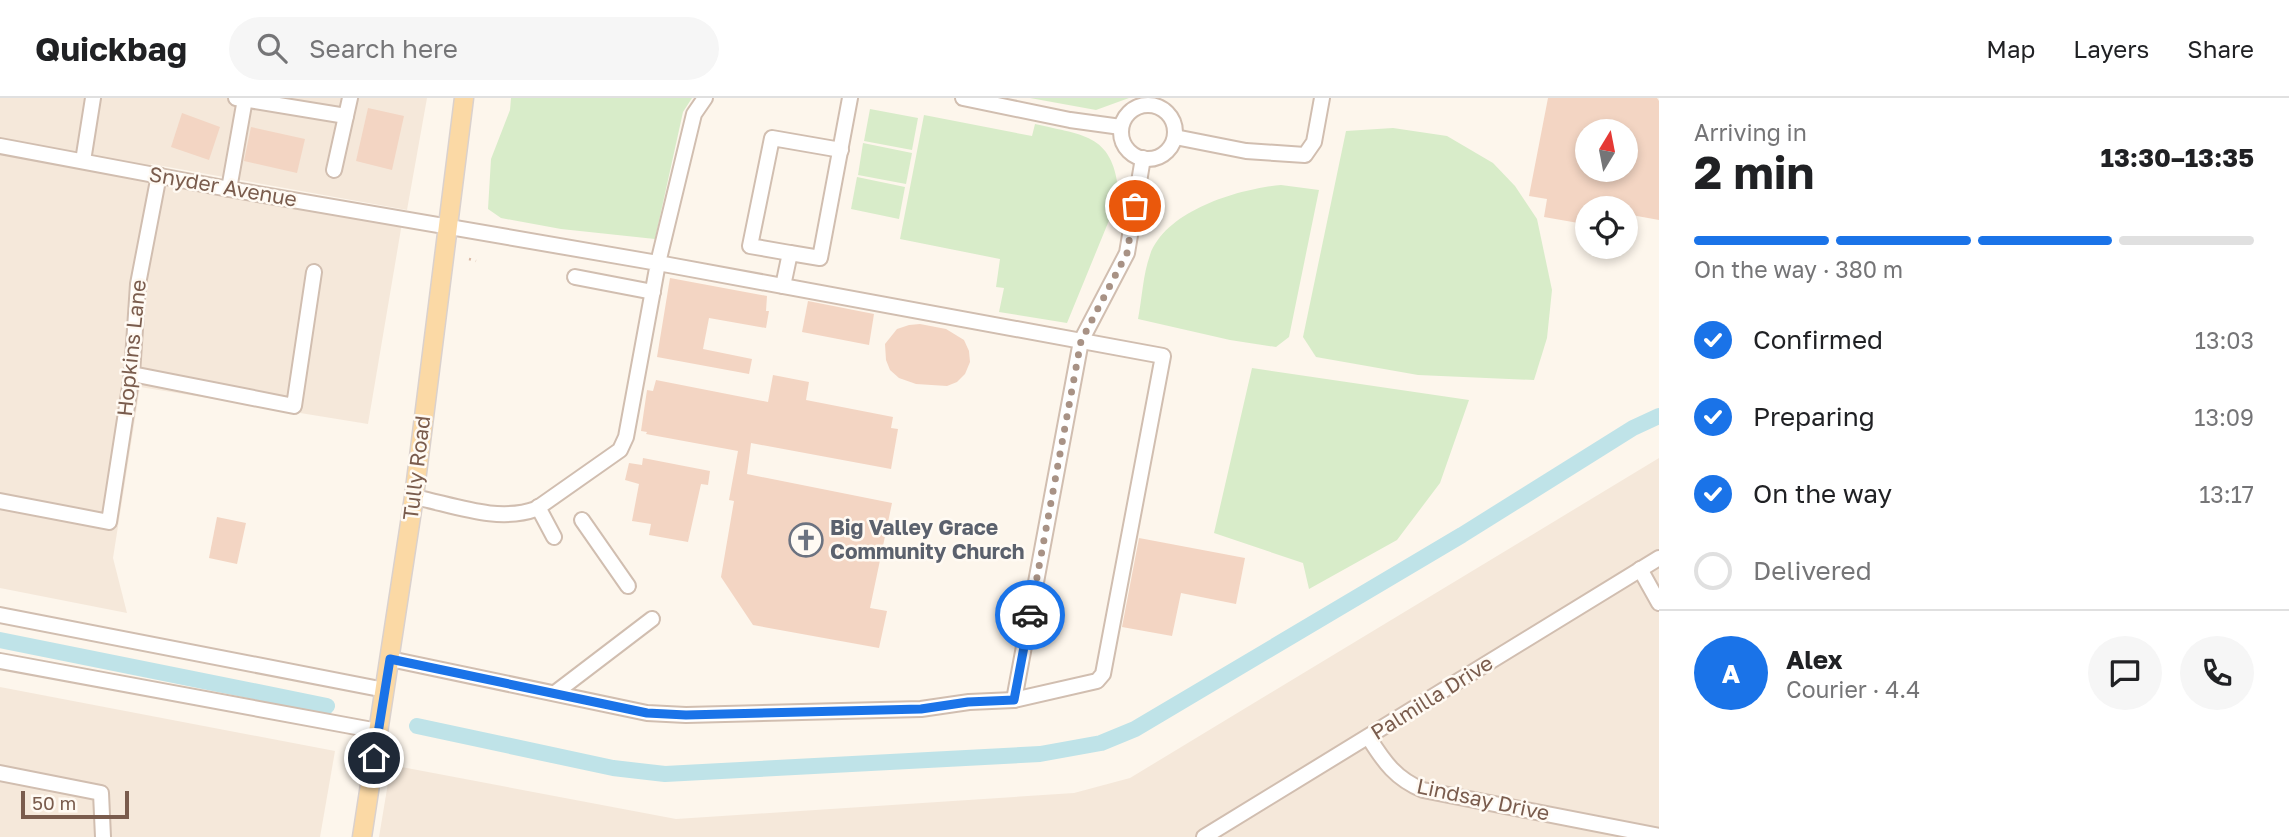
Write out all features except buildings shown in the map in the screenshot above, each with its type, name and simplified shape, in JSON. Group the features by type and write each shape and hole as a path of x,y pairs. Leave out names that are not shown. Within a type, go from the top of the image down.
{"main road":[{"name":"Tully Road","path":"362,837 414,497 464,98"}],"street":[{"path":"83,161 93,98"},
{"path":"334,170 350,98"},
{"path":"414,497 500,516 520,515 538,508 620,450 626,437 659,263 694,114 705,98"},
{"path":"841,150 772,138 750,246 820,258 841,150 850,98"},
{"path":"963,98 1070,120 1121,127"},
{"path":"1175,137 1245,151 1305,155 1314,142 1322,98"},
{"path":"229,189 241,99 346,116"},
{"path":"1154,101 1172,118 1175,137 1165,153 1158,157 1143,158 1136,156 1124,145 1121,127 1131,110 1154,101"},
{"name":"Snyder Avenue","path":"0,146 1163,356 1103,674 1097,681 1014,700"},
{"path":"390,659 647,713 686,715 921,709 968,702 1014,700 1081,341 1127,253 1143,158"},
{"name":"Hopkins Lane","path":"0,500 109,522 132,374 138,284 159,175"},
{"path":"783,286 790,253"},
{"path":"132,374 293,406 314,272"},
{"path":"575,277 653,292"},
{"path":"538,508 554,537"},
{"path":"582,520 628,586"},
{"name":"Palmilla Drive","path":"1204,837 1659,558"},
{"path":"1640,569 1659,603"},
{"path":"0,615 385,690"},
{"path":"555,694 652,620"},
{"path":"0,661 379,731"},
{"name":"Lindsay Drive","path":"1369,738 1384,763 1396,776 1423,790 1659,836"},
{"path":"0,773 101,793 103,837"}],"path":[{"path":"469,259 476,261"}],"shaded area":[{"path":"0,98 427,98 407,210 151,164 148,184 402,223 368,424 140,387 113,558 127,613 0,588"},
{"path":"1659,458 1659,837 379,837 391,765 676,819 1074,793 1130,778"},
{"path":"0,687 335,751 320,837 0,837"}],"green space":[{"path":"511,98 692,98 683,112 655,239 561,229 501,218 488,209 491,159 510,110"},
{"path":"1030,98 1129,98 1096,110"},
{"path":"870,109 918,118 912,150 864,141"},
{"path":"924,115 1032,136 1035,124 1083,136 1104,149 1111,160 1119,196 1067,323 999,312 1004,288 996,287 1000,259 900,239"},
{"path":"1393,128 1447,136 1493,163 1515,186 1537,219 1552,290 1547,338 1534,380 1418,375 1316,357 1303,337 1346,131"},
{"path":"863,143 912,153 906,184 858,175"},
{"path":"857,177 905,187 899,219 851,209"},
{"path":"1281,185 1319,190 1289,337 1276,347 1230,340 1138,319 1150,255 1158,239 1171,226 1187,214 1225,197"},
{"path":"1252,368 1469,400 1440,483 1397,540 1309,589 1303,563 1214,533"}],"waterway":[{"path":"417,726 613,768 665,774 1040,754 1101,743 1135,729 1462,535 1633,428 1659,416"},
{"path":"0,640 327,706"}],"way so far":[{"path":"1030,615 1081,341 1127,253 1135,206"}],"place":[{"name":"Big Valley Grace Community Church","path":"806,540"}],"route":[{"path":"374,758 390,659 647,713 686,715 921,709 968,702 1014,700 1030,615"}]}
